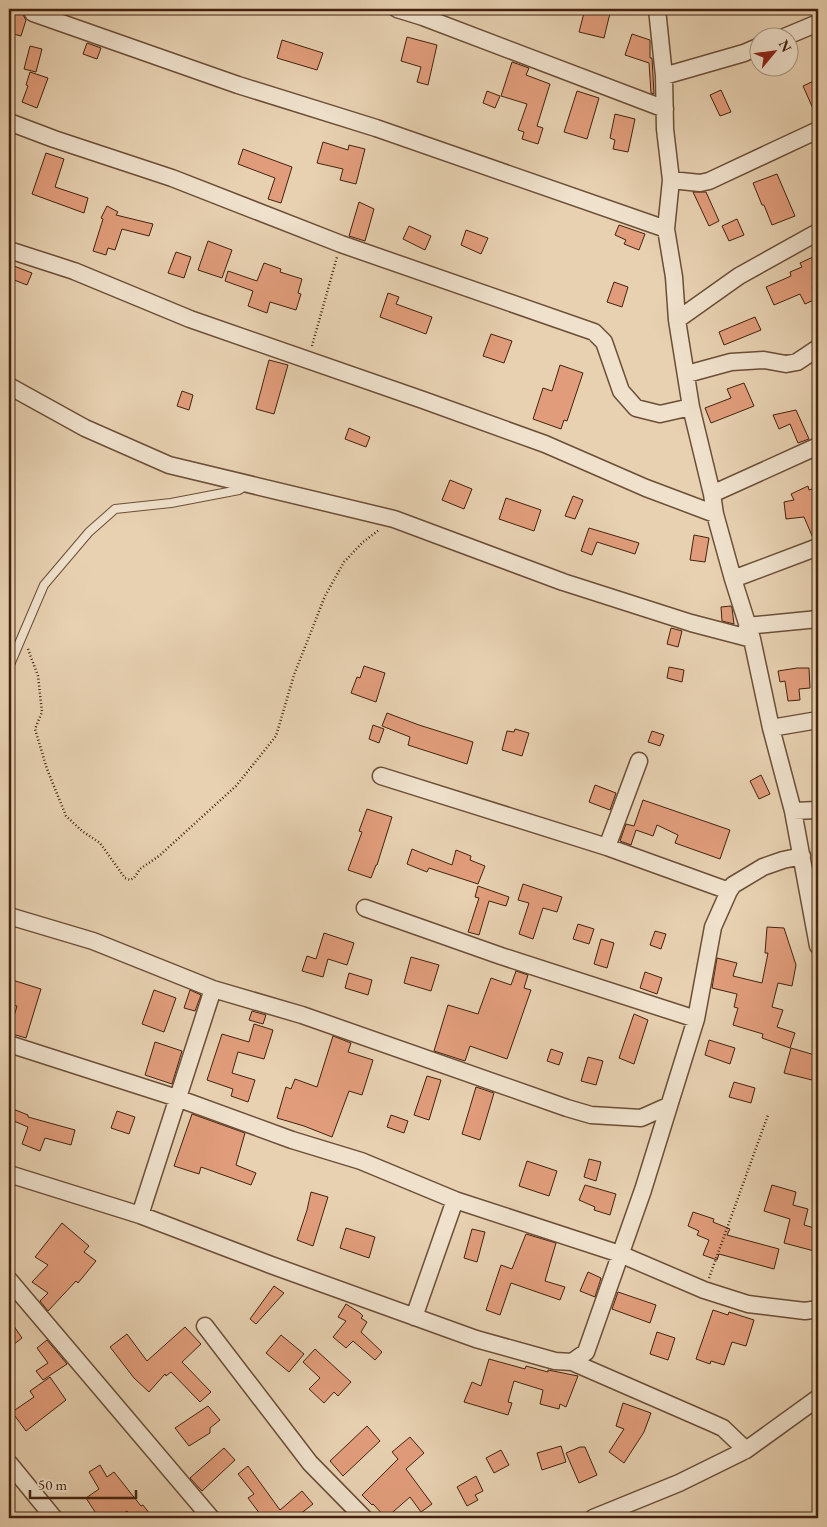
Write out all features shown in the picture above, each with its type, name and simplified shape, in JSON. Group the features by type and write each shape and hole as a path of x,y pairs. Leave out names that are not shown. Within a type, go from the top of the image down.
{"street":[{"path":"397,9 423,17 665,109"},
{"path":"657,9 664,76 665,129 671,180 666,229 674,278 677,320 691,407 715,514 750,633 771,728 815,904 818,946"},
{"path":"34,13 238,85 376,128 666,229"},
{"path":"800,30 818,23"},
{"path":"664,76 750,50"},
{"path":"9,122 172,178 341,244 594,332 604,342 621,391 636,408 660,414 691,407"},
{"path":"671,180 700,184 709,181 818,130"},
{"path":"677,320 740,276 818,232"},
{"path":"9,250 74,270 190,319 545,444 646,488 715,514"},
{"path":"687,374 731,362 764,360 786,364 797,362 818,348"},
{"path":"9,386 85,428 169,465 394,519 563,582 690,622 750,633 818,620"},
{"path":"712,494 818,446"},
{"path":"733,579 818,547"},
{"path":"771,728 818,720"},
{"path":"607,847 639,761"},
{"path":"381,776 607,847 729,891"},
{"path":"793,811 818,810"},
{"path":"572,1362 586,1352 644,1190 668,1106 696,1020 713,927 729,891 734,885 763,867 802,856"},
{"path":"365,908 510,959 696,1020"},
{"path":"9,916 93,941 213,989 330,1025 591,1115 641,1118 668,1106"},
{"path":"140,1215 213,989"},
{"path":"9,1044 178,1098 292,1140 361,1162 455,1200 620,1254 704,1290 748,1304 805,1311 818,1309"},
{"path":"641,1118 660,1134"},
{"path":"9,1174 140,1215 414,1317 506,1349 555,1361 572,1362 723,1428 746,1450"},
{"path":"414,1317 455,1200"},
{"path":"9,1280 212,1518"},
{"path":"204,1326 310,1463 364,1518"},
{"path":"594,1518 679,1483 746,1450 818,1398"},
{"path":"9,1462 54,1518"}],"lane":[{"path":"9,667 44,585 89,532 115,509 172,503 239,490 249,484"}],"path":[{"path":"308,360 341,244"},
{"path":"23,636 38,676 42,712 35,729 47,769 66,816 82,831 100,843 125,878 130,880 134,878 140,869 158,856 236,786 276,736 294,675 325,596 344,562 363,542 394,519"},
{"path":"704,1290 768,1114"}],"building":[{"path":"9,9 24,9 23,15 26,20 21,36 9,33"},
{"path":"585,9 611,9 604,38 579,32"},
{"path":"632,34 650,40 654,94 651,93 649,63 625,55"},
{"path":"407,37 437,45 428,85 417,82 421,67 401,61"},
{"path":"282,40 323,53 317,70 277,58"},
{"path":"87,43 101,48 97,59 83,54"},
{"path":"30,46 42,49 36,72 24,69"},
{"path":"512,62 529,68 526,75 550,84 537,126 543,128 538,144 522,139 524,132 518,130 527,104 501,96"},
{"path":"30,72 48,78 37,108 22,102 28,86 26,85"},
{"path":"818,79 818,120 803,86"},
{"path":"721,90 731,112 720,116 710,95"},
{"path":"487,91 500,96 495,108 483,103"},
{"path":"577,91 599,98 587,139 564,132"},
{"path":"615,114 635,119 628,152 613,149 615,140 610,138"},
{"path":"323,142 348,150 349,145 365,149 356,184 340,180 343,169 317,163"},
{"path":"243,149 292,167 281,203 268,199 275,178 238,164"},
{"path":"46,153 64,159 55,187 88,198 84,213 32,194"},
{"path":"777,174 795,216 772,225 753,183"},
{"path":"693,192 706,192 719,221 709,226"},
{"path":"359,202 374,209 365,241 349,236"},
{"path":"107,206 118,212 116,215 153,224 149,236 122,229 115,250 108,248 106,255 93,251 103,219 101,218"},
{"path":"737,219 744,235 729,241 722,226"},
{"path":"619,225 645,234 639,250 624,244 626,240 615,235"},
{"path":"409,226 431,236 425,250 403,239"},
{"path":"466,230 488,238 481,254 461,245"},
{"path":"208,241 232,250 222,278 198,270"},
{"path":"176,252 191,257 184,278 168,273"},
{"path":"813,257 818,269 818,284 812,287 818,298 805,304 800,294 774,305 766,287 791,276 790,272 802,267 800,263"},
{"path":"264,263 281,269 280,272 302,279 298,293 301,294 296,310 270,302 267,313 248,306 253,291 225,281 228,271 257,281"},
{"path":"14,266 32,273 27,285 9,278"},
{"path":"614,282 628,287 622,307 607,302"},
{"path":"388,293 399,297 396,304 432,317 426,334 380,317"},
{"path":"755,317 761,330 724,345 719,332"},
{"path":"491,334 512,341 504,363 483,356"},
{"path":"269,360 288,365 274,414 256,409"},
{"path":"560,365 583,373 567,421 564,420 561,429 533,419 543,388 552,391"},
{"path":"744,383 754,406 711,423 705,408 731,398 727,389"},
{"path":"182,391 193,395 189,410 177,406"},
{"path":"796,410 809,439 798,443 790,424 779,429 773,415"},
{"path":"349,428 370,437 366,447 345,439"},
{"path":"450,480 472,489 464,509 442,500"},
{"path":"808,486 809,490 818,487 818,537 813,538 804,517 786,519 784,502 794,500 791,494"},
{"path":"573,496 583,500 575,519 565,516"},
{"path":"506,498 541,510 534,531 499,519"},
{"path":"589,528 639,543 635,554 597,542 592,555 581,551"},
{"path":"694,535 709,538 705,562 690,560"},
{"path":"731,606 734,624 722,621 721,607"},
{"path":"671,628 682,631 678,647 667,644"},
{"path":"364,666 385,673 376,702 351,693 357,677 360,678"},
{"path":"669,667 684,670 682,682 667,678"},
{"path":"809,668 810,688 799,689 800,700 788,701 785,681 780,682 778,671"},
{"path":"387,713 473,742 467,764 408,745 410,737 382,726"},
{"path":"373,725 384,729 379,743 369,739"},
{"path":"515,729 529,733 522,756 502,750 507,731 514,732"},
{"path":"652,731 664,735 660,746 648,742"},
{"path":"761,775 770,794 759,799 750,781"},
{"path":"595,785 616,793 610,810 589,802"},
{"path":"643,800 730,830 720,859 675,843 678,835 657,825 653,836 636,830 631,845 620,841 626,824 634,826"},
{"path":"367,809 392,817 371,878 348,870 362,832 359,831"},
{"path":"412,849 452,865 456,850 471,856 470,860 485,866 478,884 429,868 427,872 407,864"},
{"path":"523,884 562,897 557,912 543,908 533,939 519,934 529,903 518,900"},
{"path":"478,886 509,897 506,906 489,901 479,935 468,932 479,898 475,897"},
{"path":"578,924 594,929 589,944 573,939"},
{"path":"767,927 784,928 796,965 792,986 778,983 772,1007 783,1010 777,1027 795,1033 790,1048 762,1038 763,1034 733,1025 738,1008 734,1007 737,994 712,988 717,958 737,963 733,976 762,983 768,953 765,953"},
{"path":"655,931 666,934 661,949 650,945"},
{"path":"324,933 354,943 347,965 328,959 323,977 302,971 307,956 316,959"},
{"path":"601,939 614,943 607,968 594,964"},
{"path":"411,957 439,965 431,991 404,983"},
{"path":"516,971 528,975 524,988 531,990 507,1059 470,1046 465,1061 434,1051 448,1005 478,1014 491,978 511,985"},
{"path":"645,972 662,978 657,994 640,988"},
{"path":"349,973 372,980 368,995 345,988"},
{"path":"9,979 41,989 26,1038 9,1033 17,1006 9,1004"},
{"path":"154,990 176,998 164,1032 142,1024"},
{"path":"190,990 201,995 195,1011 184,1008"},
{"path":"252,1011 266,1015 263,1024 249,1020"},
{"path":"634,1014 648,1020 634,1064 619,1058"},
{"path":"254,1024 273,1030 264,1059 238,1052 232,1073 255,1080 248,1102 231,1096 233,1089 207,1080 222,1034 249,1042"},
{"path":"333,1036 351,1043 348,1052 373,1060 362,1095 349,1091 332,1137 277,1118 286,1087 291,1089 295,1079 317,1087"},
{"path":"709,1040 735,1048 730,1064 705,1055"},
{"path":"155,1042 182,1051 172,1084 145,1075"},
{"path":"791,1048 818,1056 812,1080 784,1073"},
{"path":"551,1049 563,1053 559,1065 547,1061"},
{"path":"588,1057 603,1061 596,1085 581,1081"},
{"path":"427,1076 441,1080 429,1120 414,1115"},
{"path":"734,1082 755,1088 751,1103 729,1097"},
{"path":"476,1087 494,1093 480,1140 462,1134"},
{"path":"13,1109 28,1115 28,1117 75,1130 71,1145 45,1138 40,1151 22,1144 28,1127 9,1119 10,1111 12,1112"},
{"path":"117,1111 135,1117 129,1134 111,1128"},
{"path":"192,1114 245,1133 236,1165 256,1173 251,1185 201,1167 199,1174 174,1166"},
{"path":"391,1115 408,1121 404,1133 387,1127"},
{"path":"589,1159 601,1162 596,1181 584,1177"},
{"path":"527,1161 557,1171 549,1196 519,1186"},
{"path":"585,1185 616,1194 610,1215 594,1210 595,1207 579,1200"},
{"path":"772,1185 796,1192 793,1205 808,1209 804,1225 818,1229 818,1252 784,1243 790,1219 764,1211"},
{"path":"311,1192 328,1197 313,1246 297,1240"},
{"path":"693,1212 714,1219 713,1222 730,1229 727,1235 779,1249 774,1269 719,1254 717,1260 703,1255 709,1240 697,1235 699,1231 688,1226"},
{"path":"62,1223 89,1246 84,1252 96,1261 78,1283 76,1281 48,1311 40,1301 48,1293 32,1282 48,1265 35,1257"},
{"path":"346,1228 375,1237 369,1258 340,1248"},
{"path":"472,1229 485,1232 477,1262 464,1258"},
{"path":"526,1234 556,1243 545,1281 565,1287 560,1300 511,1283 500,1315 486,1310 501,1265 512,1269"},
{"path":"588,1272 601,1278 595,1297 580,1291"},
{"path":"274,1286 284,1293 256,1324 250,1319"},
{"path":"618,1292 656,1305 650,1323 612,1309"},
{"path":"346,1304 360,1313 363,1316 361,1318 367,1322 361,1332 382,1352 375,1360 353,1341 346,1348 333,1337 346,1321 338,1317"},
{"path":"713,1310 728,1315 729,1312 754,1320 746,1346 732,1342 724,1365 711,1361 710,1364 696,1359"},
{"path":"9,1319 22,1338 9,1348"},
{"path":"185,1327 201,1344 182,1362 211,1392 200,1402 171,1372 166,1376 165,1374 149,1392 134,1378 110,1347 127,1334 147,1361"},
{"path":"657,1332 675,1338 668,1360 650,1354"},
{"path":"281,1335 304,1354 289,1372 266,1353"},
{"path":"47,1340 67,1364 43,1380 36,1371 48,1363 37,1348"},
{"path":"315,1349 351,1382 338,1396 334,1392 324,1403 309,1389 320,1378 303,1362"},
{"path":"489,1359 525,1369 526,1366 548,1372 548,1370 578,1376 566,1407 560,1404 559,1409 540,1404 543,1390 514,1381 508,1402 512,1403 508,1415 464,1402 472,1382 481,1386"},
{"path":"50,1377 66,1400 26,1431 12,1412 34,1397 30,1391"},
{"path":"623,1403 651,1413 644,1432 624,1463 609,1452 624,1429 616,1426"},
{"path":"208,1406 220,1420 210,1428 210,1433 189,1446 175,1428"},
{"path":"367,1426 380,1441 343,1476 330,1461"},
{"path":"410,1437 424,1453 406,1469 432,1504 421,1512 410,1497 386,1518 362,1495 398,1459 392,1452"},
{"path":"561,1446 566,1462 542,1470 537,1453"},
{"path":"580,1447 585,1447 597,1475 579,1483 566,1453"},
{"path":"224,1448 235,1460 202,1491 190,1478"},
{"path":"501,1450 509,1465 494,1473 486,1458"},
{"path":"100,1465 107,1477 114,1472 153,1518 126,1518 130,1515 127,1511 117,1518 99,1518 86,1498 99,1489 89,1472"},
{"path":"248,1466 280,1510 302,1491 313,1504 295,1518 263,1518 248,1498 254,1494 238,1474"},
{"path":"476,1476 483,1491 475,1495 478,1500 467,1506 457,1487"}]}
